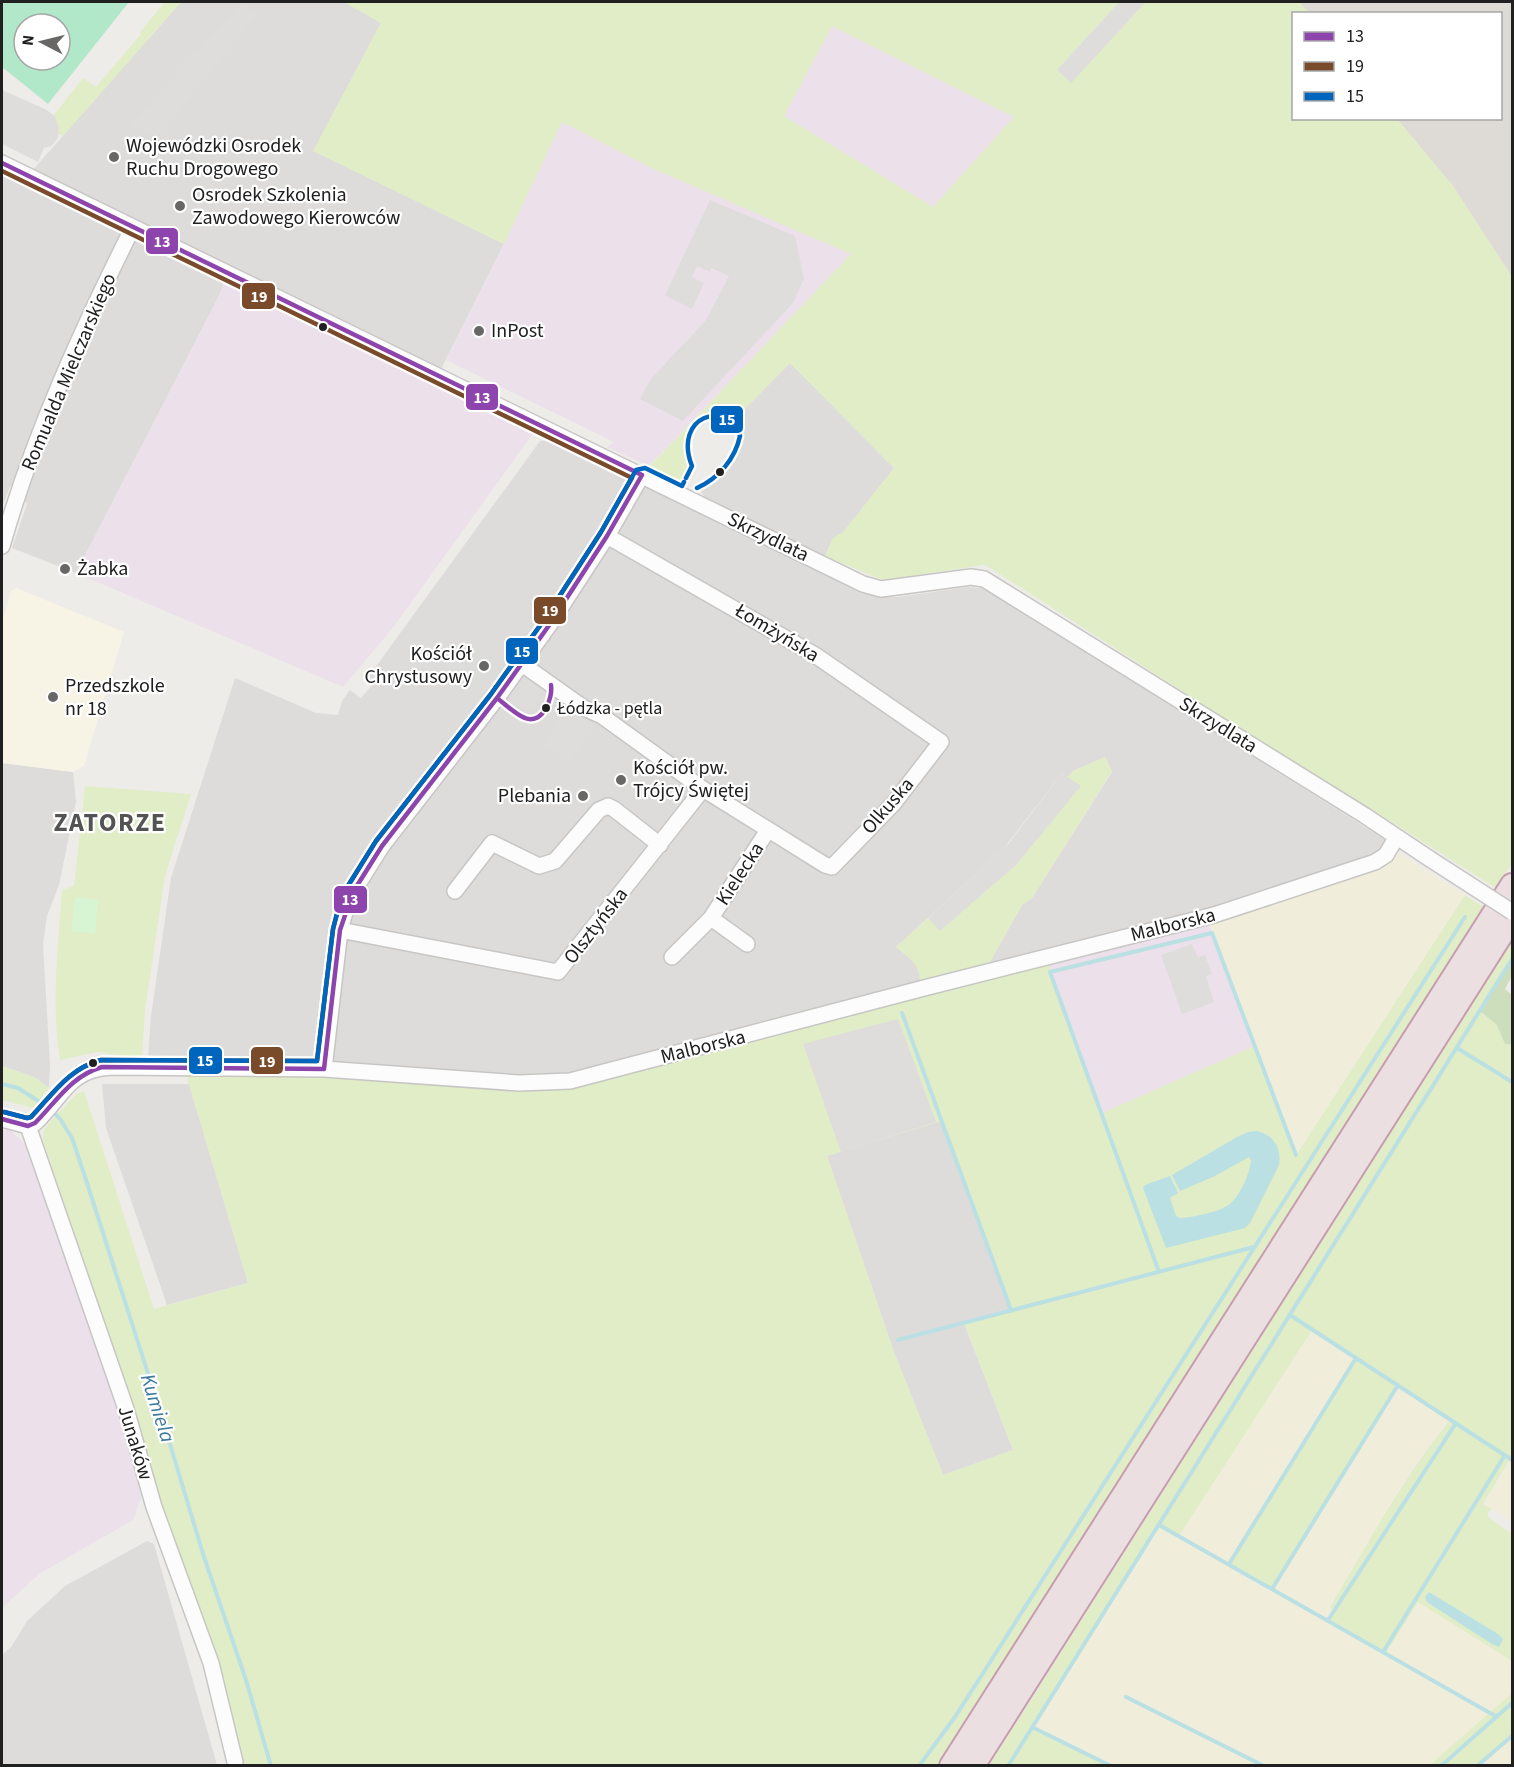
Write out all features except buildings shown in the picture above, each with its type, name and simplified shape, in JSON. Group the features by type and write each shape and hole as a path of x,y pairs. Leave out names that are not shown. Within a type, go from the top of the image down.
{"highway":[{"path":"951,1766 1512,885"},
{"path":"973,1766 1512,918"}],"street":[{"name":"Skrzydlata","path":"2,163 871,588 881,590 971,577 984,579 1364,815 1512,912"},
{"name":"Romualda Mielczarskiego","path":"2,546 5,518 65,373 133,227"},
{"path":"324,1069 340,930 352,892 376,854 522,664 607,536 642,475"},
{"name":"Łomżyńska","path":"607,536 815,654 941,742"},
{"name":"Kielecka","path":"522,664 585,708 602,716 703,789 825,865 832,867"},
{"name":"Olkuska","path":"832,867 894,803 941,742"},
{"name":"Olsztyńska","path":"340,930 558,972 703,789"},
{"path":"455,891 492,843 539,866 555,861 598,810 608,806 660,845"},
{"name":"Kielecka","path":"672,957 711,918 768,830"},
{"name":"Malborska","path":"34,1122 80,1075 102,1067 324,1069 519,1083 570,1081 1214,915 1375,862 1386,855 1396,838"},
{"name":"Kielecka","path":"711,918 747,944"},
{"path":"2,1119 34,1122"},
{"name":"Junaków","path":"34,1122 126,1409 154,1507 210,1663 235,1762"}],"shaded area":[{"path":"181,2 344,2 381,23 314,151 504,244 440,371 31,172"},
{"path":"1119,2 1146,2 1071,83 1057,70"},
{"path":"1299,2 1512,2 1512,277 1453,186 1398,120 1502,120 1502,12 1308,12"},
{"path":"241,5 255,16 156,139 131,124"},
{"path":"832,25 1015,117 933,207 784,116"},
{"path":"2,90 45,109 55,116 59,127 58,138 51,146 44,148 38,162 2,144"},
{"path":"562,122 656,170 852,254 649,466 607,447 614,442 446,360"},
{"path":"2,173 225,281 76,573 12,548 27,504 10,486 2,507"},
{"path":"710,200 795,236 804,279 793,303 683,421 640,399 650,380 706,320 729,276 711,268 710,272 697,266 692,277 704,283 692,309 665,295"},
{"path":"225,281 534,432 392,629 343,687 76,573"},
{"path":"790,363 894,468 843,533 833,538 825,556 710,501 700,489 700,486 714,475 732,452 739,423 745,416 741,413"},
{"path":"549,440 869,594 898,597 967,587 981,588 996,595 1387,841 1383,849 1374,857 1213,910 987,967 1022,905 1032,898 1112,772 1105,757 1073,771 1068,777 1062,773 1004,848 896,947 915,962 920,974 920,982 571,1075 535,1078 332,1064 308,1060 148,1058 151,1016 171,878 235,678 316,713 338,715 342,701 350,690 361,698 372,685 369,676 540,441"},
{"name":"Przedszkole nr 18","path":"16,588 124,632 84,766 73,772 2,763 2,622 11,591"},
{"path":"469,643 506,668 495,684 488,680 481,690 452,667"},
{"path":"526,679 536,684 541,694 536,704 526,709 516,704 511,694 516,684"},
{"path":"570,704 597,723 569,762 543,744"},
{"path":"2,763 73,772 76,802 59,885 47,916 43,944 50,1065 49,1088 34,1077 2,1066"},
{"path":"1062,773 1081,786 1016,865 940,931 928,918 1009,843"},
{"path":"1397,852 1465,895 1296,1155 1209,923 1388,864"},
{"path":"1209,923 1255,1046 1102,1113 1048,962"},
{"path":"1192,944 1198,957 1205,955 1212,974 1206,976 1214,1002 1182,1014 1161,955"},
{"path":"898,1019 936,1122 841,1152 803,1044"},
{"path":"102,1084 189,1084 248,1283 167,1305 106,1128"},
{"path":"941,1121 1011,1310 964,1323 1013,1450 943,1475 894,1352 827,1156"},
{"path":"2,1126 7,1127 30,1149 143,1493 133,1520 39,1574 2,1608"},
{"path":"1312,1329 1356,1358 1230,1565 1272,1589 1398,1385 1450,1419 1413,1467 1330,1606 1334,1611 1418,1602 1512,1661 1512,1693 1430,1765 1111,1765 1032,1727 1159,1525 1179,1535"},
{"path":"1512,1460 1512,1521 1483,1505"},
{"path":"147,1541 154,1544 217,1765 2,1765 2,1655 12,1646 27,1621 65,1586"},
{"path":"1512,1736 1512,1765 1490,1765 1485,1759"}],"green space":[{"path":"2,2 129,2 48,104 2,67"},
{"path":"165,2 181,2 63,136 58,134 59,127 54,115 83,78 96,87"},
{"path":"344,2 1119,2 1057,70 1071,82 1146,2 1299,2 1308,12 1292,12 1292,120 1398,120 1453,186 1512,277 1512,863 1496,888 1195,702 1185,693 987,566 888,580 825,556 833,538 843,532 894,468 790,363 741,413 738,410 727,418 707,419 691,430 687,440 691,464 685,478 673,480 646,470 851,254 656,170 562,122 504,244 313,151 381,23","holes":["832,26 1014,117 933,207 784,116"]},
{"path":"1105,757 1112,771 1032,898 1022,905 987,967 920,982 916,966 896,947 928,918 941,930 1016,865 1080,787 1068,777 1073,771"},
{"path":"85,786 191,794 165,876 145,1009 142,1059 98,1052 60,1060 56,997 62,890 74,886"},
{"path":"1465,895 1485,908 937,1765 242,1765 215,1660 166,1520 43,1140 44,1129 76,1094 84,1091 154,1309 248,1283 186,1074 324,1074 519,1087 1048,962 1102,1113 1255,1046 1297,1154","holes":["941,1121 1011,1310 964,1322 1013,1450 943,1475 894,1352 827,1156"]},
{"path":"75,897 98,900 95,934 71,931"},
{"path":"1512,942 1512,959 1480,1011 1497,1025 1505,1043 1512,1044 1512,1460 1510,1459 1483,1504 1492,1509 1488,1512 1488,1517 1512,1534 1512,1661 1418,1602 1386,1653 1328,1620 1334,1611 1330,1607 1387,1511 1450,1420 1398,1385 1272,1589 1229,1564 1355,1358 1312,1330 1179,1536 1159,1525 1032,1726 1111,1765 989,1766"},
{"path":"1512,959 1512,976 1505,989 1512,995 1512,1044 1505,1044 1497,1025 1480,1011"},
{"path":"2,1066 34,1077 49,1088 33,1108 2,1100"},
{"path":"1512,1693 1512,1736 1477,1765 1430,1765"}],"water":[{"path":"1256,1131 1272,1139 1278,1148 1280,1159 1250,1223 1245,1228 1166,1248 1143,1188 1145,1185 1170,1176 1178,1193 1170,1198 1176,1216 1180,1218 1223,1208 1236,1198 1243,1186 1250,1166 1249,1157 1215,1176 1180,1191 1172,1175 1237,1137"},
{"path":"1429,1592 1498,1634 1503,1639 1499,1647 1427,1602 1425,1597"}],"waterway":[{"path":"919,1766 955,1717 1465,917"},
{"path":"1159,1272 1050,972 1212,933 1296,1155"},
{"path":"1008,1766 1512,959"},
{"path":"902,1013 1011,1310"},
{"path":"1457,1048 1512,1082"},
{"name":"Kumiela","path":"2,1084 18,1088 46,1106"},
{"name":"Kumiela","path":"52,1110 72,1138 160,1411 204,1557 246,1680 271,1766"},
{"path":"898,1340 1254,1247"},
{"path":"1290,1315 1512,1460"},
{"path":"1229,1564 1356,1358"},
{"path":"1272,1589 1398,1385"},
{"path":"1328,1620 1456,1423"},
{"path":"1383,1652 1505,1455"},
{"path":"1159,1525 1497,1717"},
{"path":"1126,1697 1264,1766"},
{"path":"1441,1766 1512,1703"},
{"path":"1032,1727 1111,1766"},
{"path":"1477,1766 1512,1736"}],"transit line":[{"name":"13","path":"2,163 642,475"},
{"name":"19","path":"2,171 632,478 601,532 544,620 491,694 376,841 346,889 333,929 317,1061 101,1060 79,1069 70,1076 31,1117 4,1112"},
{"name":"15","path":"686,478 692,466 688,449 690,435 695,424 704,418 715,416 725,418 734,425 740,436 738,444 725,467 712,479 697,488"},
{"name":"15","path":"4,1112 31,1117 70,1076 79,1069 101,1060 317,1061 333,929 340,902 376,841 491,694 544,620 601,532 636,470 645,468 682,486 684,482"},
{"name":"13","path":"324,1069 340,930 353,892 382,846 497,698 550,624 607,536 642,475"},
{"name":"13","path":"497,698 525,718 537,718 546,709 551,685"},
{"name":"13","path":"2,1119 28,1126 35,1123 73,1083 91,1071 102,1067 324,1069"}],"place":[{"name":"Wojewódzki Osrodek Ruchu Drogowego","path":"114,157"},
{"name":"Osrodek Szkolenia Zawodowego Kierowców","path":"180,206"},
{"name":"InPost","path":"479,331"},
{"name":"Żabka","path":"65,569"},
{"name":"Kościół Chrystusowy","path":"484,666"},
{"name":"Przedszkole nr 18","path":"53,697"},
{"name":"Łódzka - pętla","path":"546,708"},
{"name":"Kościół pw. Trójcy Świętej","path":"621,780"},
{"name":"Plebania","path":"583,796"}],"district":[{"name":"ZATORZE","path":"110,822"}]}
